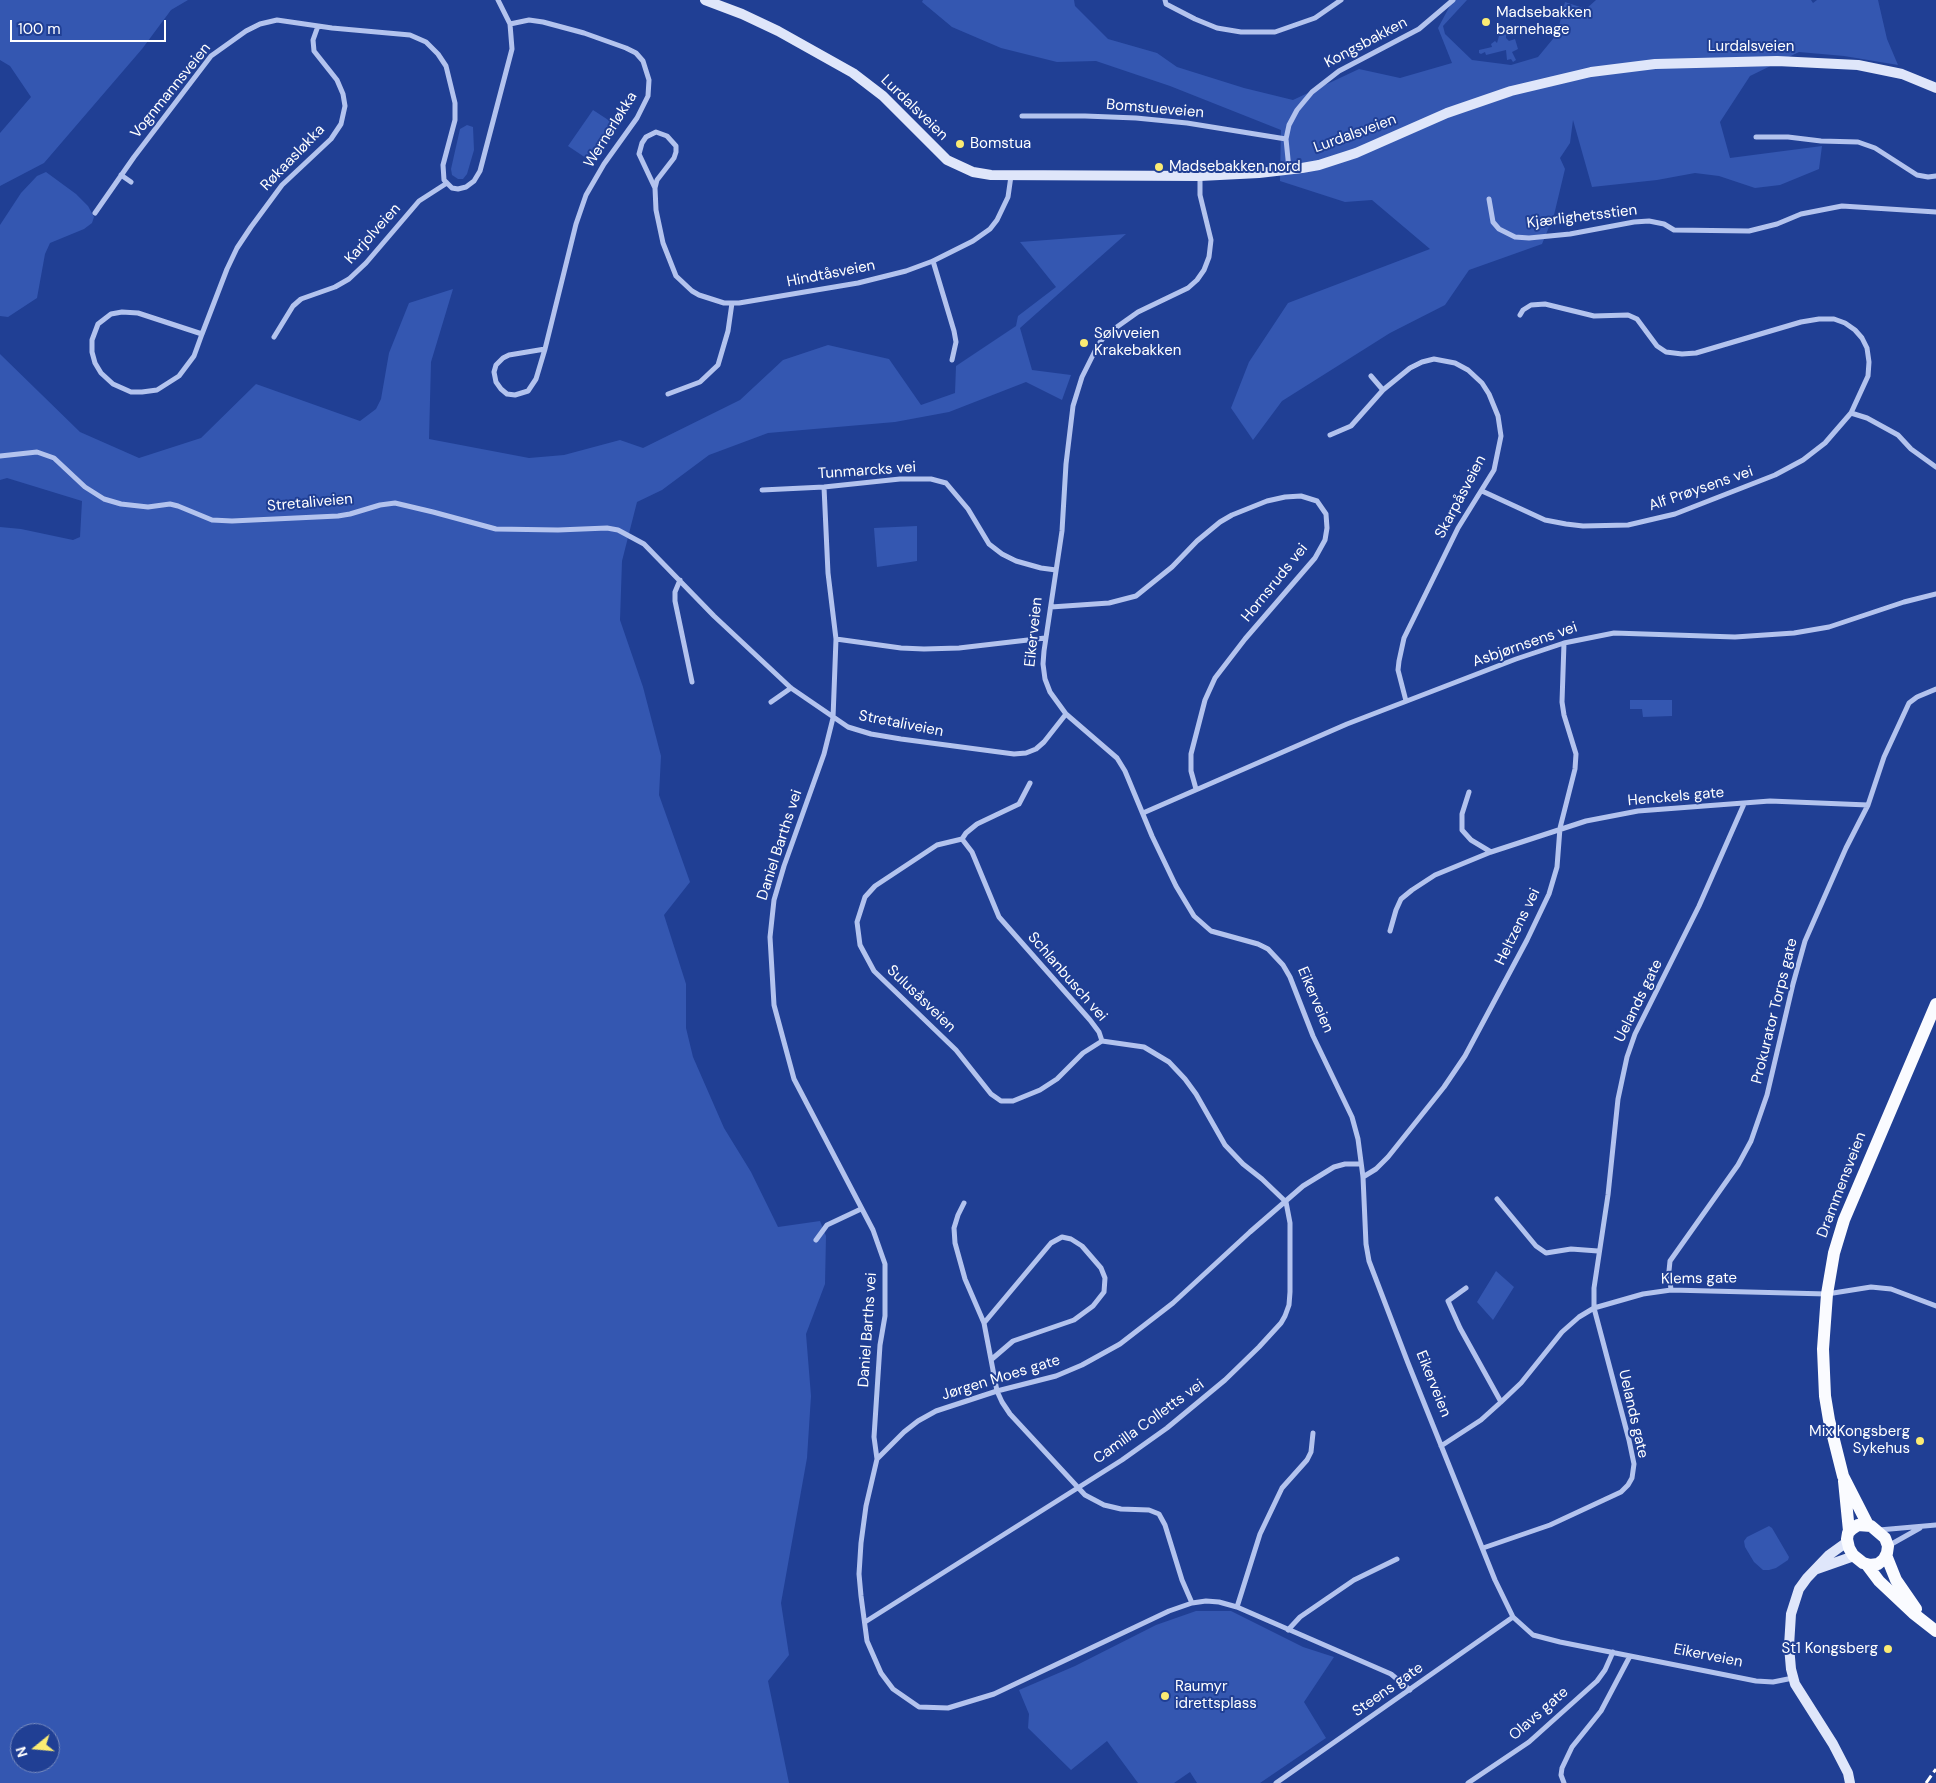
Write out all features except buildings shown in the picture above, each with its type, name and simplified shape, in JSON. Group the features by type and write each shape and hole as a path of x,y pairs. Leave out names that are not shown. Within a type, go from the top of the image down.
{"main road":[{"name":"Lurdalsveien","path":"705,0 742,14 778,31 853,73 883,96 938,153 952,163 980,174 1012,176 1200,176 1289,170 1319,165 1356,153 1447,113 1511,91 1555,80 1620,68 1696,62 1824,62 1858,64 1910,77 1936,88"},
{"name":"Drammensveien","path":"1848,1537 1843,1476 1831,1435 1825,1396 1823,1350 1827,1294 1834,1253 1844,1220 1936,1004"},
{"name":"Drammensveien","path":"1843,1476 1873,1528"},
{"path":"1850,1783 1839,1754 1801,1696 1793,1678 1789,1646 1791,1614 1799,1590 1807,1578 1858,1525 1873,1528 1885,1538 1896,1580 1931,1627"},
{"path":"1848,1537 1854,1556 1867,1565 1879,1581 1931,1627"},
{"path":"1867,1565 1878,1564 1887,1551"},
{"path":"1816,1570 1854,1556"}],"street":[{"path":"447,183 452,188 466,187 474,181 480,172 512,50 510,24 498,0"},
{"path":"1165,0 1166,4 1217,28 1249,32 1275,32 1315,18 1341,0"},
{"name":"Kongsbakken","path":"1289,170 1286,139 1289,125 1297,110 1312,92 1339,70 1419,29 1453,0"},
{"name":"Vognmannsveien","path":"95,213 121,175 211,56 232,40 260,24 277,20 410,35 426,42 438,54 446,66 455,103 455,120 443,165 444,180 447,183"},
{"name":"Wernerløkka","path":"510,24 529,20 543,22 584,33 626,48 636,53 643,61 649,80 648,96 637,118 604,164 586,195 576,224 545,349 533,386 528,391 515,395 507,394 501,390 496,382 494,372 496,365 503,358 509,355 545,349"},
{"name":"Røkaasløkka","path":"202,334 138,313 122,312 111,314 98,324 92,340 92,352 100,373 113,384 131,392 157,390 179,376 194,356 227,269 237,248 282,185 331,139 340,124 344,106 343,94 337,80 314,51 314,40 318,26"},
{"name":"Bomstueveien","path":"1022,116 1136,118 1187,123 1286,139"},
{"name":"Hindtåsveien","path":"654,188 656,180 670,164 676,152 673,141 662,133 656,132 646,137 639,154 654,188 656,210 664,244 676,276 699,295 710,300 732,304 839,287 906,271 933,261 973,241 990,229 997,220 1008,197 1012,176"},
{"path":"1756,137 1788,137 1858,142 1875,148 1917,175 1936,176"},
{"path":"121,175 131,182"},
{"name":"Eikerveien","path":"1200,176 1200,195 1211,240 1211,249 1204,270 1188,288 1138,312 1114,329 1097,347 1082,377 1073,406 1066,464 1062,531 1045,638 1043,664 1045,679 1050,692 1066,714 1117,758 1125,771 1176,886 1194,916 1211,931 1258,944 1268,949 1283,965 1313,1036 1352,1117 1362,1164 1366,1244 1369,1261 1495,1580 1513,1617 1533,1635 1560,1642 1756,1681 1773,1682 1793,1678"},
{"name":"Karjolveien","path":"274,337 293,306 301,299 335,287 349,279 366,263 419,201 447,183"},
{"name":"Kjærlighetsstien","path":"1489,199 1493,222 1499,229 1515,237 1529,238 1570,234 1649,221 1664,224 1674,230 1749,231 1777,224 1801,214 1842,206 1936,212"},
{"path":"933,261 954,331 956,342 952,360"},
{"path":"668,394 700,382 718,365 728,331 732,304"},
{"name":"Alf Prøysens vei","path":"1482,491 1545,520 1566,524 1607,526 1649,521 1712,501 1774,475 1814,452 1835,432 1850,413 1868,376 1867,348 1862,338 1846,323 1834,320 1819,319 1801,322 1696,352 1673,354 1657,346 1637,319 1628,315 1594,316 1545,304 1531,305 1520,315"},
{"name":"Skarpåsveien","path":"1330,435 1352,426 1383,390 1410,368 1422,362 1434,360 1455,363 1468,370 1482,383 1498,416 1501,436 1494,470 1458,528 1404,638 1398,670 1406,701"},
{"path":"1371,376 1383,390"},
{"path":"1850,413 1867,418 1898,435 1912,449 1936,467"},
{"name":"Stretaliveien","path":"0,456 36,452 54,458 85,487 104,499 120,504 148,507 170,504 212,520 232,521 338,516 380,504 395,503 496,530 607,528 624,533 644,544 714,616 791,688 848,727 871,734 1014,754 1026,753 1036,749 1066,714"},
{"name":"Tunmarcks vei","path":"762,490 824,487 900,479 930,479 946,483 968,509 989,544 1002,554 1016,561 1056,570"},
{"name":"Daniel Barths vei","path":"824,487 828,573 836,639 833,718 824,754 784,866 774,900 770,937 774,1005 794,1079 873,1230 884,1264 885,1316 880,1345 874,1436 877,1460"},
{"name":"Hornsruds vei","path":"1050,608 1109,603 1136,596 1172,567 1205,535 1232,515 1267,501 1285,497 1301,496 1317,501 1326,514 1327,528 1325,540 1315,558 1245,639 1215,678 1205,700 1191,754 1191,771 1196,789"},
{"path":"680,580 675,592 674,601 692,682"},
{"name":"Asbjørnsens vei","path":"1143,813 1406,701 1564,643 1614,633 1736,637 1794,634 1829,627 1904,602 1936,594"},
{"path":"836,639 901,648 924,649 959,648 1045,638"},
{"name":"Heltzens vei","path":"1363,1177 1376,1169 1444,1087 1479,1032 1549,894 1557,867 1560,828 1575,769 1576,754 1562,702 1564,643"},
{"path":"770,702 791,688"},
{"name":"Prokurator Torps gate","path":"1671,1290 1668,1271 1670,1261 1738,1165 1751,1141 1766,1095 1805,941 1842,856 1868,805 1884,758 1909,703 1936,689"},
{"name":"Sulusåsveien","path":"1030,783 1019,804 976,824 962,839 937,845 875,886 865,897 856,922 860,945 874,971 956,1050 991,1094 1001,1101 1013,1101 1040,1090 1057,1079 1083,1053 1102,1041"},
{"path":"1469,792 1462,814 1462,830 1471,840 1491,852"},
{"name":"Henckels gate","path":"1390,931 1396,910 1402,899 1435,875 1491,852 1560,828 1638,811 1770,801 1868,805"},
{"name":"Uelands gate","path":"1483,1548 1568,1517 1621,1492 1632,1478 1634,1464 1629,1440 1594,1308 1598,1251 1608,1195 1618,1099 1627,1057 1635,1034 1699,906 1744,804"},
{"name":"Schlanbusch vei","path":"962,839 972,852 999,917 1090,1020 1099,1032 1102,1041 1144,1047 1169,1062 1196,1094 1229,1149 1286,1202"},
{"name":"Jørgen Moes gate","path":"877,1460 918,1421 936,1411 997,1391 1056,1376 1082,1365 1120,1344 1173,1303 1250,1232 1304,1186 1334,1166 1362,1164"},
{"path":"1497,1200 1536,1246 1546,1253 1571,1249 1598,1251"},
{"name":"Camilla Colletts vei","path":"865,1622 1122,1460 1167,1428 1225,1380 1281,1324 1289,1305 1290,1223 1286,1202"},
{"path":"964,1203 954,1228 955,1243 965,1279 984,1323 997,1391 1002,1402 1010,1414 1085,1495 1104,1505 1121,1509 1150,1510 1159,1514 1165,1525 1182,1580 1192,1603"},
{"path":"816,1240 827,1225 861,1209"},
{"path":"984,1323 1051,1243 1062,1237 1072,1239 1082,1246 1101,1268 1105,1278 1104,1292 1093,1306 1074,1320 1013,1342 992,1359"},
{"name":"Klems gate","path":"1441,1446 1480,1420 1501,1402 1521,1383 1562,1332 1579,1316 1594,1308 1642,1294 1671,1290 1827,1294 1871,1287 1891,1289 1936,1306"},
{"path":"1466,1288 1448,1301 1460,1328 1501,1402"},
{"path":"1237,1607 1247,1569 1263,1525 1282,1488 1307,1460 1311,1452 1313,1433"},
{"path":"877,1460 866,1506 859,1574 867,1641 881,1673 893,1689 919,1707 948,1708 994,1694 1169,1611 1192,1603 1206,1601 1237,1607 1391,1674 1410,1690"},
{"path":"1873,1528 1936,1525"},
{"path":"1887,1551 1923,1527"},
{"path":"1288,1630 1300,1617 1354,1580 1398,1559"},
{"name":"Steens gate","path":"1276,1783 1513,1617"},
{"name":"Olavs gate","path":"1468,1783 1529,1742 1597,1681 1605,1670 1613,1652"},
{"path":"1564,1783 1561,1775 1562,1768 1572,1747 1601,1711 1630,1656"}],"shaded area":[{"path":"0,0 188,0 171,10 142,49 44,163 0,186 0,133 31,97 10,66 0,60"},
{"path":"923,0 1074,0 1075,6 1108,39 1157,53 1177,67 1244,88 1293,100 1359,69 1400,78 1452,63 1438,28 1453,0 1467,0 1443,26 1445,34 1472,60 1511,65 1538,57 1557,34 1565,2 1586,9 1596,0 1811,0 1813,3 1817,0 1878,0 1887,39 1898,65 1844,56 1799,52 1750,76 1720,122 1730,158 1822,146 1819,169 1780,185 1755,188 1719,176 1695,173 1657,180 1592,187 1573,120 1570,143 1560,158 1565,169 1554,215 1542,244 1469,270 1445,305 1390,333 1282,401 1253,440 1231,408 1249,362 1288,303 1430,249 1372,200 1345,202 1280,181 1281,130 1170,86 1096,61 1057,62 1001,48 952,27 922,2"},
{"path":"1503,33 1506,34 1506,38 1509,41 1515,39 1518,49 1512,52 1516,60 1513,62 1511,59 1507,60 1506,50 1486,55 1485,52 1479,53 1479,50 1492,47 1491,44 1495,41 1497,43 1499,36"},
{"path":"593,110 616,125 589,160 568,146"},
{"path":"467,125 473,127 474,150 467,174 463,179 458,179 452,175 451,169 460,129"},
{"path":"46,172 76,194 88,206 94,217 92,223 84,229 50,243 45,254 37,298 8,317 0,316 0,225 21,193 37,176"},
{"path":"1126,234 1020,328 1032,370 1071,375 1062,400 1026,382 949,412 895,422 768,433 709,455 662,490 637,502 622,561 620,620 643,687 661,756 659,795 690,882 664,915 686,984 686,1028 693,1057 724,1128 751,1172 778,1227 820,1221 826,1236 825,1284 806,1334 811,1396 807,1458 781,1603 789,1655 768,1681 789,1783 0,1783 0,527 21,529 73,540 80,537 82,501 7,478 0,480 0,354 80,432 139,458 201,438 256,384 360,421 376,409 381,399 389,353 409,303 453,289 431,362 429,439 529,458 564,455 620,440 643,448 740,400 783,360 828,345 889,359 921,405 955,393 956,366 1016,326 1018,316 1056,287 1020,242"},
{"path":"917,526 917,561 877,567 874,528"},
{"path":"1630,700 1672,700 1672,716 1643,717 1642,709 1630,709"},
{"path":"1496,1271 1514,1287 1493,1320 1477,1302"},
{"path":"1769,1526 1789,1557 1788,1560 1776,1568 1763,1570 1754,1562 1745,1547 1744,1541 1747,1537"},
{"name":"Raumyr idrettsplass","path":"1196,1611 1231,1611 1303,1647 1334,1657 1304,1702 1326,1738 1260,1783 1197,1783 1190,1772 1174,1783 1138,1783 1107,1741 1071,1770 1028,1728 1029,1714 1019,1690 1075,1666 1156,1625"}],"railway":[{"path":"1926,1783 1936,1769"}],"place":[{"name":"Madsebakken barnehage","path":"1486,22"},
{"name":"Bomstua","path":"960,144"},
{"name":"Madsebakken nord","path":"1159,167"},
{"name":"Sølvveien Krakebakken","path":"1084,343"},
{"name":"Mix Kongsberg Sykehus","path":"1920,1441"},
{"name":"St1 Kongsberg","path":"1888,1649"},
{"name":"Raumyr idrettsplass","path":"1165,1696"}]}
